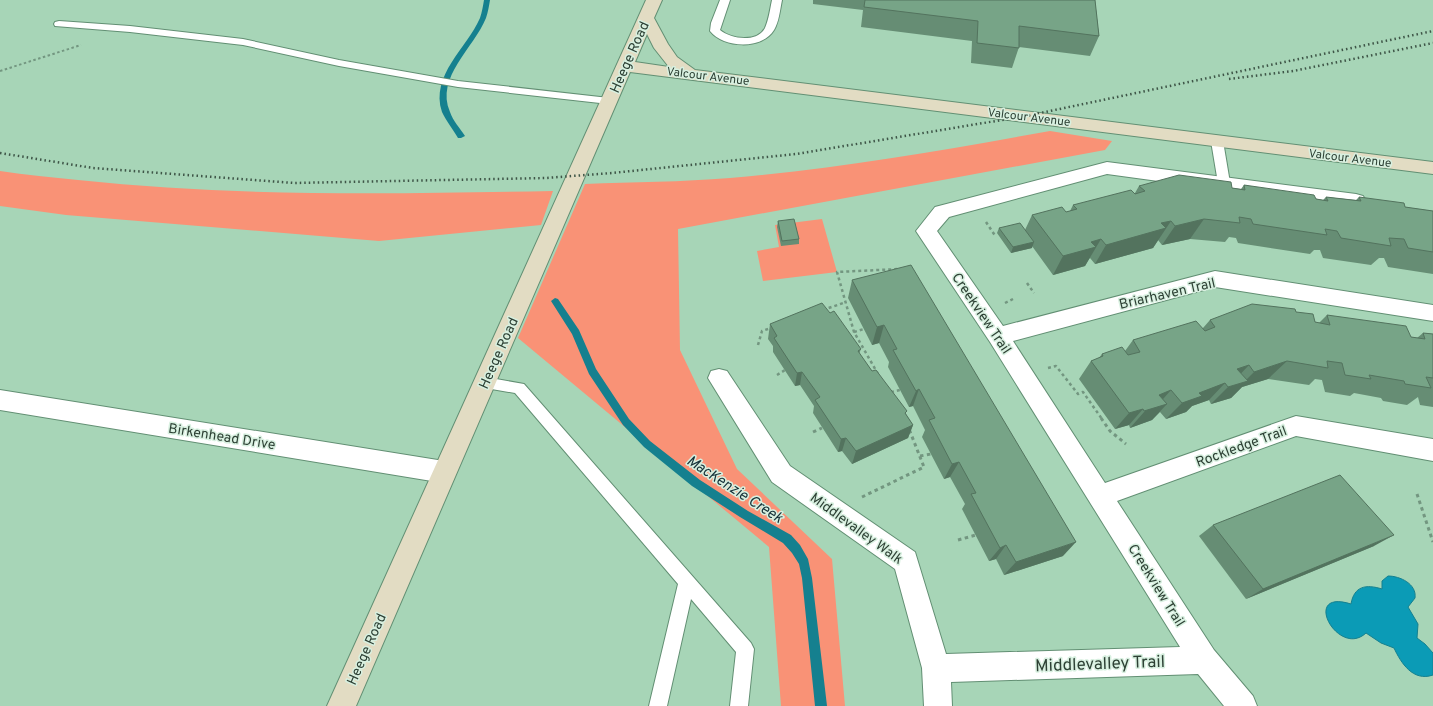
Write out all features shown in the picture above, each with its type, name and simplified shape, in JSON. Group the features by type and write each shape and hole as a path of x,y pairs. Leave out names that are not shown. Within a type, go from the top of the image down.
{"street":[{"name":"Heege Road","path":"342,706 444,472 485,383 654,0"},
{"path":"646,18 660,45 671,60 690,74"},
{"name":"Valcour Avenue","path":"625,66 1433,168"},
{"name":"Creekview Trail","path":"1204,660 998,336 926,231 942,212 1107,168 1371,203"},
{"name":"Briarhaven Trail","path":"998,336 1215,280 1433,313"},
{"name":"Middlevalley Walk","path":"719,378 781,474 906,560 936,668 938,706"},
{"name":"Birkenhead Drive","path":"0,400 444,472"},
{"name":"Rockledge Trail","path":"1100,496 1296,426 1433,450"},
{"path":"1204,660 1243,706"},
{"name":"Middlevalley Trail","path":"936,668 1204,660"}],"lane":[{"path":"725,0 716,23 715,31 720,36 750,40 760,38 768,30 777,0"},
{"path":"59,24 130,29 243,42 339,63 458,84 610,101"},
{"path":"1216,140 1224,183"},
{"path":"485,383 519,388 745,649 739,706"},
{"path":"658,706 687,581"}],"path":[{"path":"0,71 87,43"},
{"path":"983,218 996,237"},
{"path":"881,379 854,332 837,272 902,268"},
{"path":"1027,283 1034,293"},
{"path":"1002,305 1013,299"},
{"path":"818,312 846,302"},
{"path":"758,345 762,331 776,326"},
{"path":"854,332 864,329"},
{"path":"851,341 858,338"},
{"path":"1056,366 1078,394 1083,392 1110,431 1126,444"},
{"path":"777,375 784,370"},
{"path":"885,394 900,390"},
{"path":"889,393 892,399"},
{"path":"835,510 924,466 907,425"},
{"path":"813,432 822,428"},
{"path":"920,456 931,454"},
{"path":"1417,494 1433,542"},
{"path":"958,540 976,535"}],"shaded area":[{"path":"1050,131 1112,141 1105,150 678,229 680,350 737,469 832,559 845,706 781,706 769,547 518,338 585,184 730,178 811,170"},
{"path":"0,171 137,185 256,192 434,193 553,191 541,225 379,241 66,215 0,206"},
{"path":"822,219 837,272 763,281 757,251 779,247 775,225"}],"water":[{"path":"1388,576 1398,577 1407,582 1415,593 1415,598 1408,607 1418,624 1417,638 1433,653 1433,675 1419,676 1404,665 1394,648 1381,643 1366,633 1355,639 1345,637 1336,631 1329,622 1326,613 1328,605 1336,602 1351,604 1355,593 1358,590 1366,587 1376,587 1382,589 1382,581"}],"building":[{"path":"865,0 1095,0 1099,36 1019,26 1019,48 977,43 978,21 864,7"},
{"path":"1179,175 1231,182 1232,188 1245,190 1244,185 1314,195 1316,199 1328,201 1326,197 1361,201 1359,197 1404,203 1405,207 1433,211 1433,252 1408,248 1404,239 1389,238 1391,246 1341,238 1337,231 1325,229 1327,235 1253,224 1251,219 1239,217 1240,223 1204,219 1175,226 1171,221 1161,223 1166,228 1106,245 1101,239 1091,242 1096,247 1063,256 1032,215 1062,207 1066,212 1077,209 1073,205 1131,190 1135,194 1145,191 1139,186"},
{"path":"794,219 799,239 782,241 778,221"},
{"path":"1020,223 1034,242 1013,247 999,228"},
{"path":"911,265 1076,542 1016,562 1006,545 1000,548 971,494 976,493 959,462 952,464 929,420 935,418 919,389 916,391 893,350 897,349 884,325 877,327 852,280"},
{"path":"822,303 830,313 834,311 861,349 858,351 872,371 876,370 907,411 905,413 913,425 856,451 846,438 841,439 815,400 820,397 802,372 797,373 774,338 777,336 770,324"},
{"path":"1252,304 1295,309 1296,312 1313,314 1315,322 1330,325 1327,315 1406,326 1411,337 1425,339 1423,333 1433,334 1433,378 1426,377 1431,388 1405,384 1404,381 1369,375 1371,379 1345,375 1342,363 1327,361 1328,368 1287,361 1254,372 1249,365 1237,369 1248,381 1228,387 1225,383 1199,393 1202,396 1182,403 1171,390 1159,395 1167,404 1144,411 1143,409 1129,413 1091,361 1103,356 1102,354 1122,347 1128,355 1140,352 1133,340 1196,321 1205,331 1215,327 1210,320"},
{"path":"1340,475 1394,535 1263,589 1213,525"}],"waterway":[{"name":"MacKenzie Creek","path":"461,136 446,112 443,99 444,87 448,75 483,18 487,0"},
{"name":"MacKenzie Creek","path":"555,301 576,333 592,371 626,422 647,444 696,483 744,514 787,539 796,549 804,563 807,578 821,706"}],"railway":[{"path":"0,153 93,168 294,183 546,178 612,173 796,154 1026,116 1433,31"},
{"path":"1229,79 1293,71 1433,43"}]}
